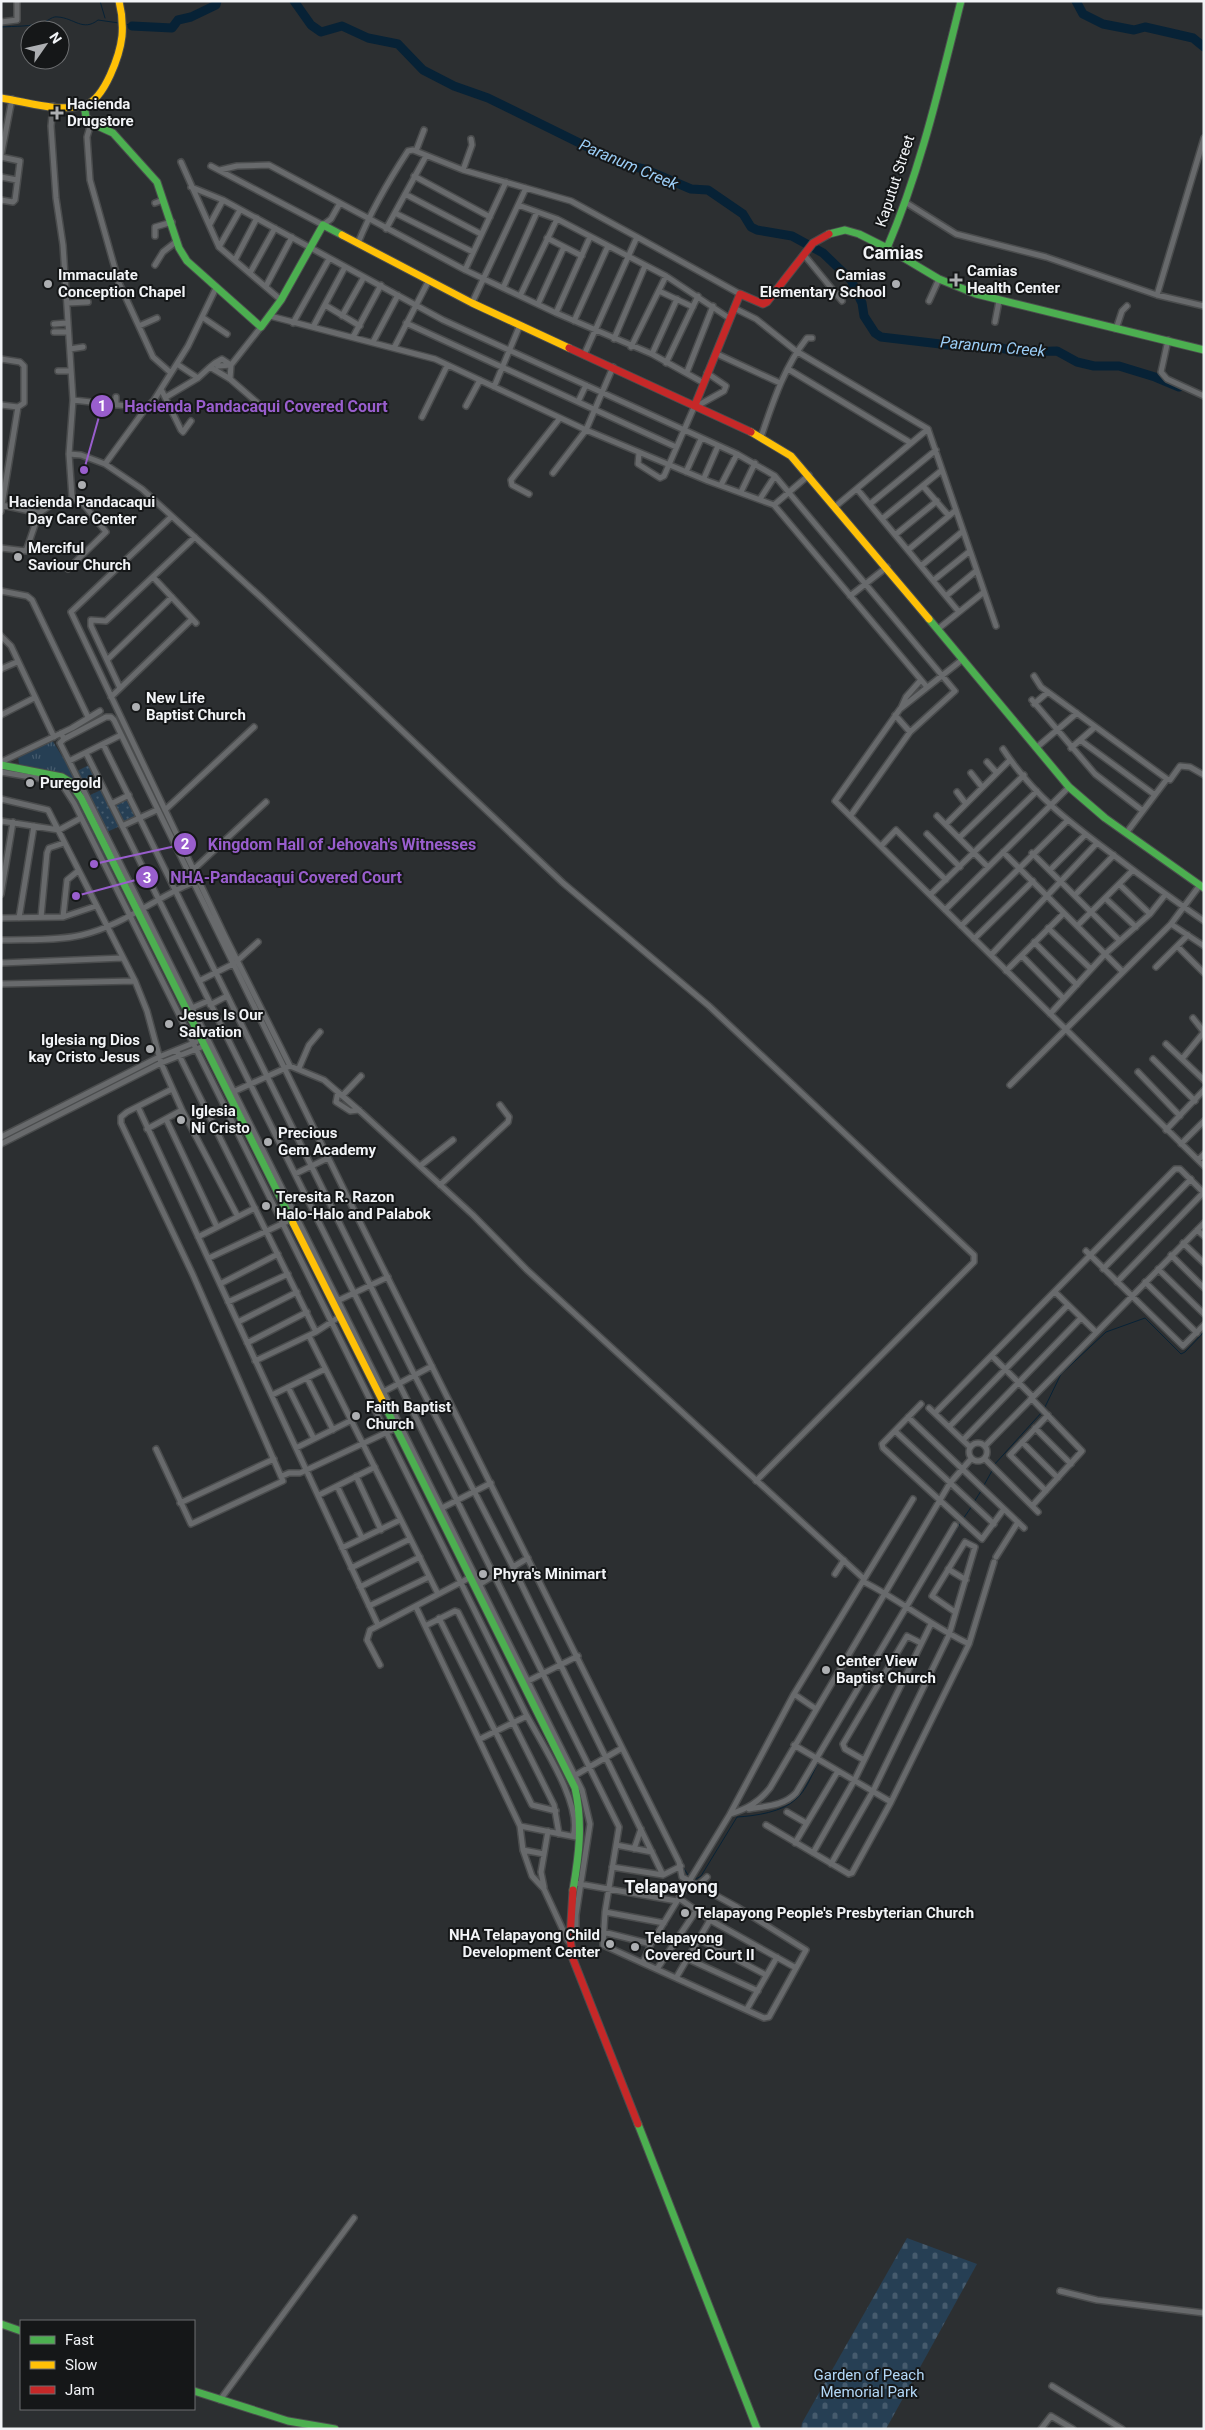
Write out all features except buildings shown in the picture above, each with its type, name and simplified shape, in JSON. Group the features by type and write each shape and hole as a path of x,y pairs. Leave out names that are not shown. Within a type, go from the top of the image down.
{"street":[{"path":"1,22 16,20 18,1"},
{"path":"1,98 53,106 84,105 97,98 113,71 120,51 123,29 119,1"},
{"name":"Kaputut Street","path":"962,1 937,98 905,202 887,248 938,279 998,301 1204,350"},
{"path":"1,200 14,201 18,180 20,160 1,157 12,99"},
{"path":"84,105 86,117 91,123 113,133 158,182 172,222 176,241 186,261 261,327"},
{"path":"1,548 26,551 39,513 54,503 69,504 72,497 69,454 73,400 67,303 50,126 53,106"},
{"path":"91,123 87,136 90,180 119,283 153,357 170,373"},
{"path":"416,151 424,130"},
{"path":"1157,295 1204,138"},
{"path":"463,170 472,145 471,139"},
{"path":"358,243 368,220 408,151 416,151 463,170 571,202 637,236 740,294 764,304 813,243 828,234 845,230 859,234 887,248"},
{"path":"386,229 426,156"},
{"path":"181,162 219,247 281,300"},
{"path":"220,170 237,166 265,164 340,203 368,220 502,288 631,347 652,354 702,382"},
{"path":"211,166 428,282 761,437 791,456 836,506 1069,787 1105,818 1202,887 1172,924 1010,1085"},
{"path":"414,176 490,216"},
{"path":"1,177 18,180"},
{"path":"466,270 506,182"},
{"path":"192,186 257,218 443,320 737,454 775,476 943,674 955,691 910,732 851,815"},
{"path":"472,303 526,188"},
{"path":"405,194 482,234"},
{"path":"155,203 163,200"},
{"path":"210,224 223,200"},
{"path":"905,202 956,234 1046,258 1157,295 1204,305"},
{"path":"230,379 231,365 281,300 323,225 332,219 340,203"},
{"path":"518,205 557,219 666,276 730,318"},
{"path":"219,247 240,210"},
{"path":"395,212 473,252"},
{"path":"502,288 537,212"},
{"path":"236,260 257,218"},
{"path":"520,296 557,219"},
{"path":"155,236 155,227 172,222"},
{"path":"250,273 274,228"},
{"path":"584,355 637,236"},
{"path":"556,313 590,237"},
{"path":"266,286 292,238"},
{"path":"547,238 582,256"},
{"path":"155,265 162,252 176,241"},
{"path":"574,321 608,246"},
{"path":"538,304 564,247"},
{"path":"806,253 842,302"},
{"path":"293,323 329,259"},
{"path":"614,339 645,266"},
{"path":"313,327 345,267"},
{"path":"631,347 666,276"},
{"path":"342,316 364,277"},
{"path":"929,301 938,279"},
{"path":"394,348 428,282"},
{"path":"354,337 381,285"},
{"path":"105,464 162,388 177,364 216,288"},
{"path":"659,291 693,307"},
{"path":"639,452 638,464 660,478 664,476 696,406 702,382 717,354 740,294"},
{"path":"373,342 398,295"},
{"path":"666,363 698,296"},
{"path":"652,354 677,299"},
{"path":"995,322 998,301"},
{"path":"67,303 88,302"},
{"path":"325,305 360,326"},
{"path":"687,372 714,306"},
{"path":"1116,330 1122,311 1127,306"},
{"path":"734,308 756,319 796,351 928,430 996,626"},
{"path":"270,316 419,354 668,465 774,505 926,687"},
{"path":"202,317 227,334"},
{"path":"139,326 157,318"},
{"path":"54,324 67,323"},
{"path":"406,323 502,370 676,447"},
{"path":"494,387 520,325"},
{"path":"54,332 68,332"},
{"path":"761,437 780,383 796,351 807,338 812,338"},
{"path":"1168,340 1161,372 1167,379 1204,396"},
{"path":"70,349 83,347"},
{"path":"717,354 780,383"},
{"path":"1,359 20,362 24,366 24,403 18,406 1,404"},
{"path":"166,397 198,378 222,359 231,365"},
{"path":"177,364 198,378"},
{"path":"422,417 448,366"},
{"path":"210,367 230,379 260,405"},
{"path":"553,472 586,430 613,367"},
{"path":"788,369 911,443"},
{"path":"58,371 71,371"},
{"path":"696,406 724,391 726,386 707,373"},
{"path":"466,406 480,380"},
{"path":"578,402 586,385"},
{"path":"162,388 180,430 183,432 191,421"},
{"path":"116,397 116,405"},
{"path":"73,400 146,408"},
{"path":"18,406 2,508 39,513"},
{"path":"529,494 512,484 511,480 560,418"},
{"path":"836,506 928,430"},
{"path":"686,472 701,439"},
{"path":"704,478 718,446"},
{"path":"870,504 936,450"},
{"path":"69,454 81,454 105,464 142,489 563,883 709,1006 974,1255 974,1262 756,1481"},
{"path":"721,485 737,454"},
{"path":"741,492 755,463"},
{"path":"882,519 942,470"},
{"path":"774,505 809,475"},
{"path":"760,499 775,476"},
{"path":"923,486 949,516"},
{"path":"857,489 959,612"},
{"path":"68,569 106,532 85,506 72,497"},
{"path":"895,535 937,501"},
{"path":"908,550 956,510"},
{"path":"171,517 71,612 235,963"},
{"path":"921,566 963,531"},
{"path":"120,688 91,626 91,620 106,621 195,537"},
{"path":"934,580 970,552"},
{"path":"850,596 887,567"},
{"path":"946,596 976,571"},
{"path":"111,697 194,620 153,577"},
{"path":"1,592 27,596 32,600 88,717"},
{"path":"938,629 984,592"},
{"path":"107,660 172,597"},
{"path":"1,636 11,646 54,737"},
{"path":"963,659 900,709 835,801 1204,1166"},
{"path":"1,669 17,662"},
{"path":"1034,676 1039,685 1048,692 1167,779"},
{"path":"900,709 904,700 920,681"},
{"path":"1048,692 1033,702 1095,774 1143,811"},
{"path":"1,715 34,698"},
{"path":"1,764 100,711"},
{"path":"1036,748 1077,713"},
{"path":"895,715 910,732"},
{"path":"86,753 157,901 199,981 619,1827 602,1932 603,1945 764,2018 769,2017 806,1952 805,1948 691,1880 682,1877 680,1866 578,1656 328,1158 287,1067 235,963 192,884 121,735 111,717 64,739 60,745 69,761 194,1043 287,1221 335,1302 340,1317 575,1788 581,1810 574,1883 569,1911 569,1940 573,1959 656,2174 758,2429"},
{"path":"165,810 254,727"},
{"path":"1071,748 1095,727"},
{"path":"61,733 64,739"},
{"path":"69,761 121,735"},
{"path":"1080,740 1155,795"},
{"path":"103,744 215,973 372,1285 415,1376 513,1567 663,1875"},
{"path":"1003,749 1010,760 1050,806 1067,821 1164,895 1204,921"},
{"path":"14,756 17,771"},
{"path":"946,824 1010,760"},
{"path":"987,762 996,772"},
{"path":"1,764 17,771 48,779 63,786 192,1008 335,1302 442,1508 582,1790 590,1816 589,1837 576,1915 576,1937 569,1940"},
{"path":"1127,832 1167,779 1170,780 1180,766 1190,767 1204,775"},
{"path":"1,772 17,771 62,777 76,789 203,1043 287,1221 332,1322 528,1716 570,1796 575,1814 577,1837"},
{"path":"971,774 982,787"},
{"path":"960,837 1024,775"},
{"path":"946,910 1069,787"},
{"path":"931,894 1037,790"},
{"path":"957,792 966,804"},
{"path":"111,804 129,794"},
{"path":"1,799 46,808 59,830 78,871 135,980 147,1011 160,1060 172,1089 237,1215"},
{"path":"193,870 266,802"},
{"path":"122,826 157,810"},
{"path":"937,816 975,851 988,867"},
{"path":"1,821 59,830 82,818"},
{"path":"961,926 1032,853 1067,821"},
{"path":"1,894 13,822"},
{"path":"18,918 34,826"},
{"path":"882,846 896,830 946,880"},
{"path":"927,834 960,867"},
{"path":"1050,870 1085,835"},
{"path":"41,917 47,853 49,848 64,842"},
{"path":"991,955 1060,879 1097,843"},
{"path":"1004,852 1123,972"},
{"path":"1032,853 1120,940"},
{"path":"1075,895 1114,856"},
{"path":"63,917 67,880 78,871"},
{"path":"1077,926 1132,871"},
{"path":"974,938 1033,880"},
{"path":"1,940 80,936 107,927 174,890 192,884"},
{"path":"1120,885 1150,914"},
{"path":"1050,1014 1120,940 1150,914 1164,895"},
{"path":"1106,899 1136,927"},
{"path":"1,918 63,917 96,906"},
{"path":"1006,971 1064,913"},
{"path":"1172,924 1204,946"},
{"path":"1048,928 1091,969"},
{"path":"1156,967 1188,935"},
{"path":"199,981 235,963 258,942"},
{"path":"1034,942 1077,985"},
{"path":"1177,946 1204,973"},
{"path":"1022,956 1064,999"},
{"path":"1,963 123,958"},
{"path":"1,984 135,980"},
{"path":"192,1008 227,996"},
{"path":"1182,1059 1204,1032 1193,1018"},
{"path":"299,1068 309,1045 320,1032"},
{"path":"1,1144 177,1051 194,1043 203,1043"},
{"path":"1,1137 160,1060 181,1056 197,1049 203,1043"},
{"path":"1166,1044 1204,1080"},
{"path":"177,1051 265,1230 308,1312 316,1332"},
{"path":"1153,1059 1196,1101"},
{"path":"233,1092 287,1067 299,1068 324,1080 340,1094"},
{"path":"1138,1072 1180,1116"},
{"path":"361,1076 340,1094 336,1102 350,1111 358,1110 440,1184 527,1270 639,1370 864,1580 886,1593 905,1608 949,1635 968,1644"},
{"path":"156,1449 191,1524 282,1483 282,1476 193,1275 121,1123 122,1116 172,1089"},
{"path":"1166,1130 1196,1101 1204,1090"},
{"path":"440,1184 508,1122 509,1117 500,1105"},
{"path":"138,1107 378,1625"},
{"path":"147,1128 182,1110"},
{"path":"166,1119 217,1227"},
{"path":"1182,1144 1204,1121"},
{"path":"420,1166 453,1140"},
{"path":"1198,1160 1204,1154"},
{"path":"295,1174 328,1158"},
{"path":"935,1414 1055,1292 1088,1254 1175,1169 1180,1168 1204,1193 1117,1282"},
{"path":"1103,1269 1191,1179"},
{"path":"198,1237 237,1215 255,1208"},
{"path":"208,1258 287,1221"},
{"path":"984,1446 1204,1223"},
{"path":"1197,1230 1204,1236"},
{"path":"1183,1243 1204,1263"},
{"path":"220,1284 278,1254"},
{"path":"1088,1254 1183,1346 1204,1325"},
{"path":"1171,1255 1204,1288"},
{"path":"1158,1269 1204,1314"},
{"path":"228,1302 288,1274"},
{"path":"335,1302 388,1277"},
{"path":"1145,1282 1196,1333"},
{"path":"238,1322 297,1292"},
{"path":"1055,1292 1096,1332"},
{"path":"949,1427 1068,1305"},
{"path":"247,1342 308,1312"},
{"path":"255,1361 309,1336 340,1317"},
{"path":"962,1440 1081,1318"},
{"path":"309,1336 438,1594"},
{"path":"992,1356 1082,1449 1082,1453 1032,1506"},
{"path":"383,1392 432,1366"},
{"path":"272,1395 326,1369"},
{"path":"307,1378 333,1430"},
{"path":"288,1388 314,1439"},
{"path":"921,1404 882,1444 883,1448 982,1539 1004,1509"},
{"path":"929,1408 970,1447"},
{"path":"1045,1412 1035,1428 1010,1456 1046,1491"},
{"path":"908,1417 1024,1528"},
{"path":"296,1448 352,1420"},
{"path":"282,1476 307,1470 396,1428"},
{"path":"1035,1428 1071,1464"},
{"path":"895,1431 994,1524"},
{"path":"1022,1442 1058,1478"},
{"path":"976,1443 984,1446 987,1452 985,1459 977,1462 971,1459 969,1454 970,1447 976,1443"},
{"path":"180,1503 274,1459"},
{"path":"747,1809 763,1797 770,1788 950,1483 971,1459"},
{"path":"985,1459 1038,1512"},
{"path":"318,1494 376,1467"},
{"path":"356,1476 381,1530"},
{"path":"442,1508 491,1484"},
{"path":"336,1486 362,1538"},
{"path":"643,1962 651,1944 730,1814 794,1694 913,1499"},
{"path":"342,1548 400,1520"},
{"path":"766,1825 831,1864 849,1874 852,1873 891,1802 968,1644 995,1560 1018,1522"},
{"path":"730,1814 787,1801 796,1794 955,1525"},
{"path":"351,1568 410,1539"},
{"path":"831,1864 873,1792 949,1635 975,1547 964,1542 932,1596 955,1612"},
{"path":"360,1587 420,1557"},
{"path":"513,1567 528,1558"},
{"path":"835,1574 844,1560"},
{"path":"948,1569 966,1580"},
{"path":"480,1584 494,1576"},
{"path":"369,1606 429,1577"},
{"path":"380,1665 366,1638 370,1630 469,1578"},
{"path":"416,1607 520,1826 523,1850 532,1876 544,1889"},
{"path":"425,1626 455,1611 458,1612 556,1810 559,1834"},
{"path":"439,1618 532,1805 556,1810"},
{"path":"813,1853 854,1781 931,1624"},
{"path":"864,1760 845,1749 843,1744 908,1636 921,1643"},
{"path":"528,1681 578,1656"},
{"path":"794,1694 816,1709"},
{"path":"480,1740 528,1716"},
{"path":"794,1745 891,1802"},
{"path":"574,1776 622,1748"},
{"path":"795,1842 838,1771"},
{"path":"787,1812 806,1823"},
{"path":"520,1826 577,1837"},
{"path":"634,1849 641,1829"},
{"path":"548,1831 541,1878 544,1889 569,1940"},
{"path":"616,1845 652,1852"},
{"path":"523,1850 544,1854"},
{"path":"612,1867 663,1875 680,1866"},
{"path":"698,1885 707,1877"},
{"path":"574,1883 678,1900 796,1968"},
{"path":"657,1969 696,1911"},
{"path":"605,1912 664,1923"},
{"path":"676,1978 710,1920"},
{"path":"602,1932 651,1944"},
{"path":"700,1940 766,1975"},
{"path":"747,2010 777,1957"},
{"path":"688,1960 758,1991"},
{"path":"220,2400 354,2218"},
{"path":"1060,2291 1097,2300 1204,2313"},
{"path":"1,2324 20,2331"},
{"path":"1052,2386 1122,2429"},
{"path":"195,2391 296,2423 335,2429"},
{"path":"1041,2429 1051,2416 1072,2429"}],"green space":[{"path":"52,740 80,785 77,787 71,779 19,764 18,756"},
{"path":"89,765 98,783 86,789 77,771"},
{"path":"42,774 58,777 73,789 113,870 108,869 72,794 61,782"},
{"path":"101,790 120,826 107,832 88,796"},
{"path":"128,798 137,816 123,823 115,804"},
{"name":"Garden of Peach Memorial Park","path":"907,2238 977,2264 886,2429 801,2429 802,2423"}],"waterway":[{"path":"100,1 105,18"},
{"name":"Paranum Creek","path":"132,26 172,28 178,20 191,17 216,5 217,1"},
{"name":"Paranum Creek","path":"294,1 311,25 321,32 342,26 368,38 398,44 423,70 454,86 488,98 622,164 644,169 691,189 708,190 743,214 751,227 757,230 792,236 823,253 851,280 862,303 864,316 875,333 881,337 949,345 993,346 1018,352 1057,351 1077,362 1094,366 1119,366 1155,377 1179,387"},
{"path":"1076,1 1083,14 1103,24 1134,30 1145,27 1193,38 1204,47"},
{"path":"1,27 34,25 56,17 83,25 88,25 98,20 119,23"},
{"name":"Paranum Creek","path":"126,24 132,26"},
{"path":"1044,1409 1061,1374 1106,1332 1145,1318 1181,1354 1204,1332"},
{"path":"994,1465 1042,1412"},
{"path":"983,1487 993,1469"},
{"path":"974,1502 981,1491"},
{"path":"963,1519 972,1506"},
{"path":"911,1605 961,1522"},
{"path":"821,1757 905,1616"},
{"path":"696,1879 701,1876 737,1817 752,1816 784,1807 800,1796 818,1763"},
{"path":"683,1867 688,1875"}],"traffic: fast":[{"path":"961,1 920,157 887,248 939,279 976,294 1204,350"},
{"path":"84,105 86,117 91,123 113,133 157,182 179,248 187,261 261,327 281,300 323,225 342,235"},
{"path":"829,234 845,230 859,234 887,248"},
{"path":"929,619 1069,787 1105,818 1204,888"},
{"path":"1,765 62,777 70,782 81,798 293,1223"},
{"path":"384,1404 575,1788 579,1814 579,1839 573,1890"},
{"path":"638,2124 757,2429"},
{"path":"1,2324 20,2331"},
{"path":"195,2391 288,2421 335,2429"}],"traffic: slow":[{"path":"1,98 64,108 85,105 92,101 105,85 118,54 122,36 122,14 119,1"},
{"path":"342,235 472,303 569,348"},
{"path":"751,432 791,456 929,619"},
{"path":"293,1223 384,1404"}],"traffic: jam":[{"path":"695,405 740,294 763,304 767,302 813,243 829,234"},
{"path":"569,348 751,432"},
{"path":"573,1890 570,1938 573,1959 638,2124"}],"place":[{"name":"Hacienda Drugstore","path":"57,113"},
{"name":"Camias Health Center","path":"956,280"},
{"name":"Immaculate Conception Chapel","path":"48,284"},
{"name":"Camias Elementary School","path":"896,284"},
{"name":"Hacienda Pandacaqui Covered Court","path":"84,470"},
{"name":"Hacienda Pandacaqui Day Care Center","path":"82,485"},
{"name":"Merciful Saviour Church","path":"18,557"},
{"name":"New Life Baptist Church","path":"136,707"},
{"name":"Puregold","path":"30,783"},
{"name":"Kingdom Hall of Jehovah's Witnesses","path":"94,864"},
{"name":"NHA-Pandacaqui Covered Court","path":"76,896"},
{"name":"Jesus Is Our Salvation","path":"169,1024"},
{"name":"Iglesia ng Dios kay Cristo Jesus","path":"150,1049"},
{"name":"Iglesia Ni Cristo","path":"181,1120"},
{"name":"Precious Gem Academy","path":"268,1142"},
{"name":"Teresita R. Razon Halo-Halo and Palabok","path":"266,1206"},
{"name":"Faith Baptist Church","path":"356,1416"},
{"name":"Phyra's Minimart","path":"483,1574"},
{"name":"Center View Baptist Church","path":"826,1670"},
{"name":"Telapayong People's Presbyterian Church","path":"685,1913"},
{"name":"NHA Telapayong Child Development Center","path":"610,1944"},
{"name":"Telapayong Covered Court II","path":"635,1947"}],"district":[{"name":"Camias","path":"893,253"},
{"name":"Telapayong","path":"671,1887"}]}
